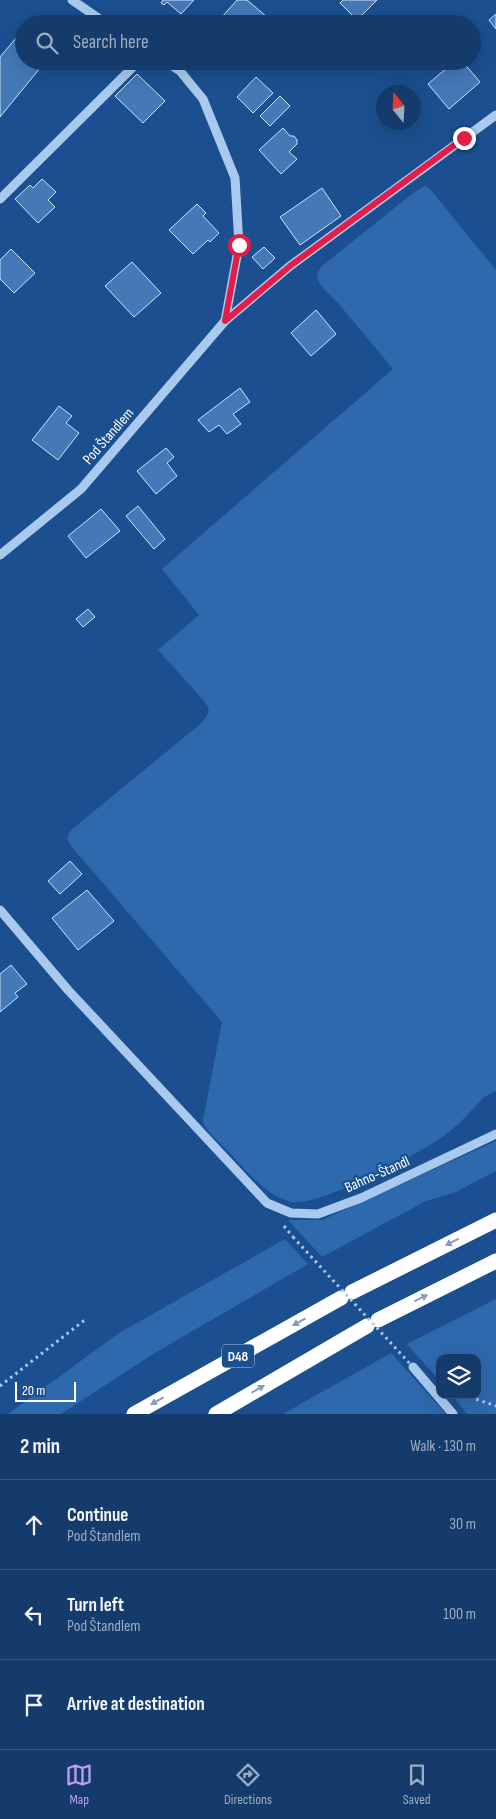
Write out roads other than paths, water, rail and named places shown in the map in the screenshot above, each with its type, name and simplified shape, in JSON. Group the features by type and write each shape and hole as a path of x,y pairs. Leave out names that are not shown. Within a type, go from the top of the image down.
{"highway":[{"name":"D48","path":"134,1414 347,1295 496,1220"},
{"name":"D48","path":"216,1414 372,1323 496,1261"}],"street":[{"path":"72,0 94,15"},
{"path":"0,199 130,70"},
{"path":"178,70 203,99 235,178 239,245 225,321"},
{"name":"Pod Štandlem","path":"0,555 81,489 225,321 290,266 496,114"},
{"name":"Bahno-Štandl","path":"0,910 68,990 266,1203 291,1213 318,1214 361,1198 496,1134"},
{"path":"413,1367 453,1414"}]}
